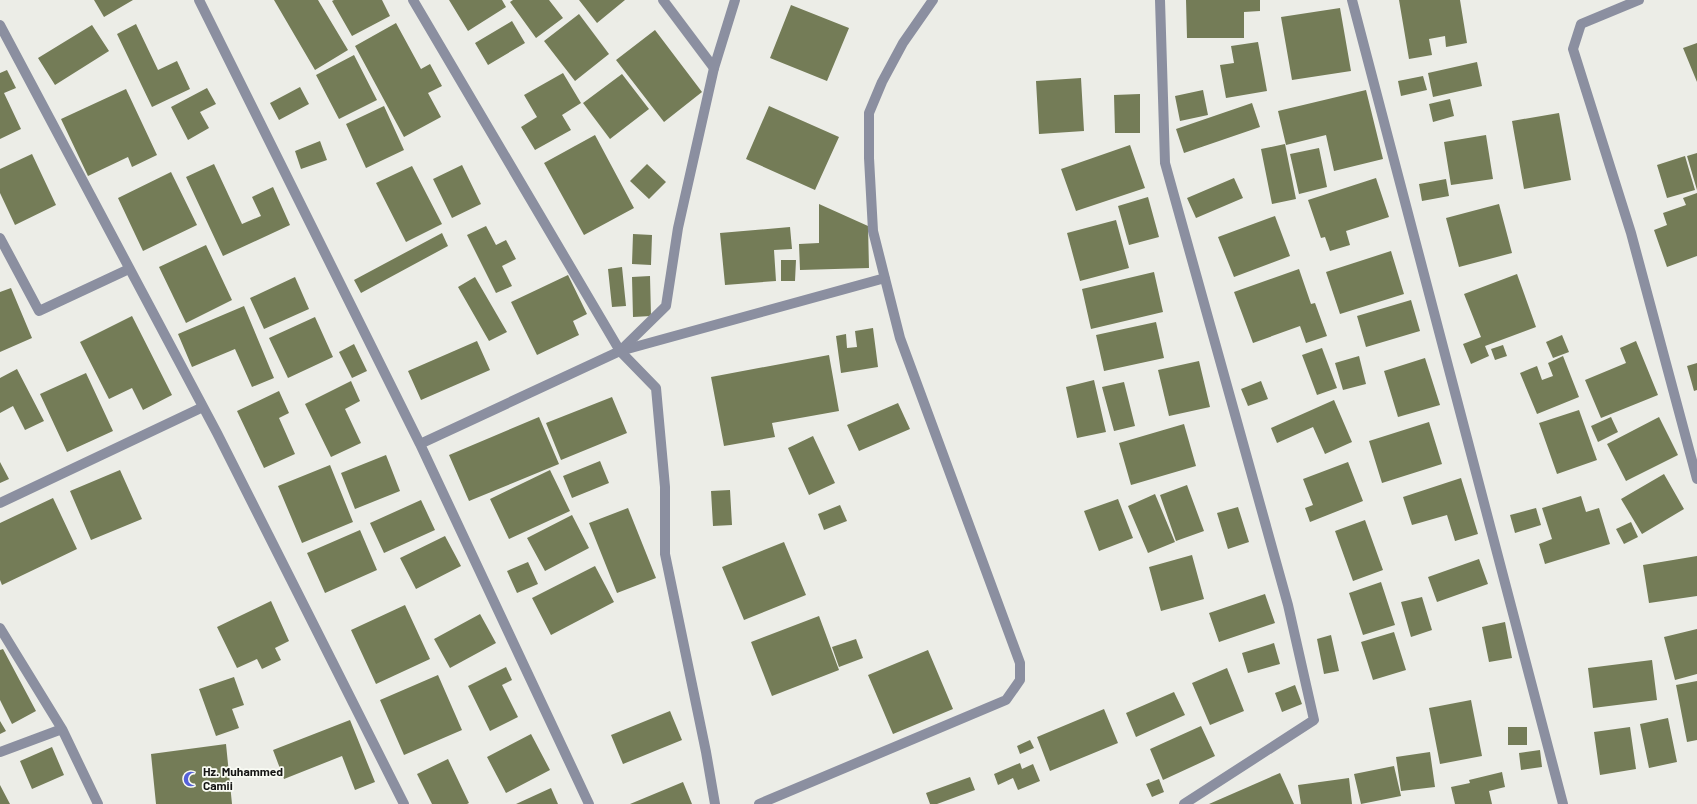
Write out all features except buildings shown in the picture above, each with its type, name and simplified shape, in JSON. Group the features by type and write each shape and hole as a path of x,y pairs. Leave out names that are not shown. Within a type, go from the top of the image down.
{"street":[{"path":"199,0 420,444 589,804"},
{"path":"413,0 620,350 656,388 665,487 665,554 706,752 715,804"},
{"path":"663,0 714,68"},
{"path":"620,350 666,306 678,228 714,68 734,0"},
{"path":"759,804 1006,700 1020,680 1020,663 900,338 873,231 869,158 869,113 882,82 903,43 933,0"},
{"path":"1160,0 1165,163 1288,605 1314,720 1185,804"},
{"path":"1352,0 1563,804"},
{"path":"1639,0 1581,24 1573,49 1631,233 1697,479"},
{"path":"0,25 203,407 404,804"},
{"path":"0,238 40,311 129,269"},
{"path":"420,444 620,350 885,278"},
{"path":"0,503 203,407"},
{"path":"0,628 62,729 98,804"},
{"path":"0,752 62,729"}],"place":[{"name":"Hz. Muhammed Camii","path":"191,779"}]}
